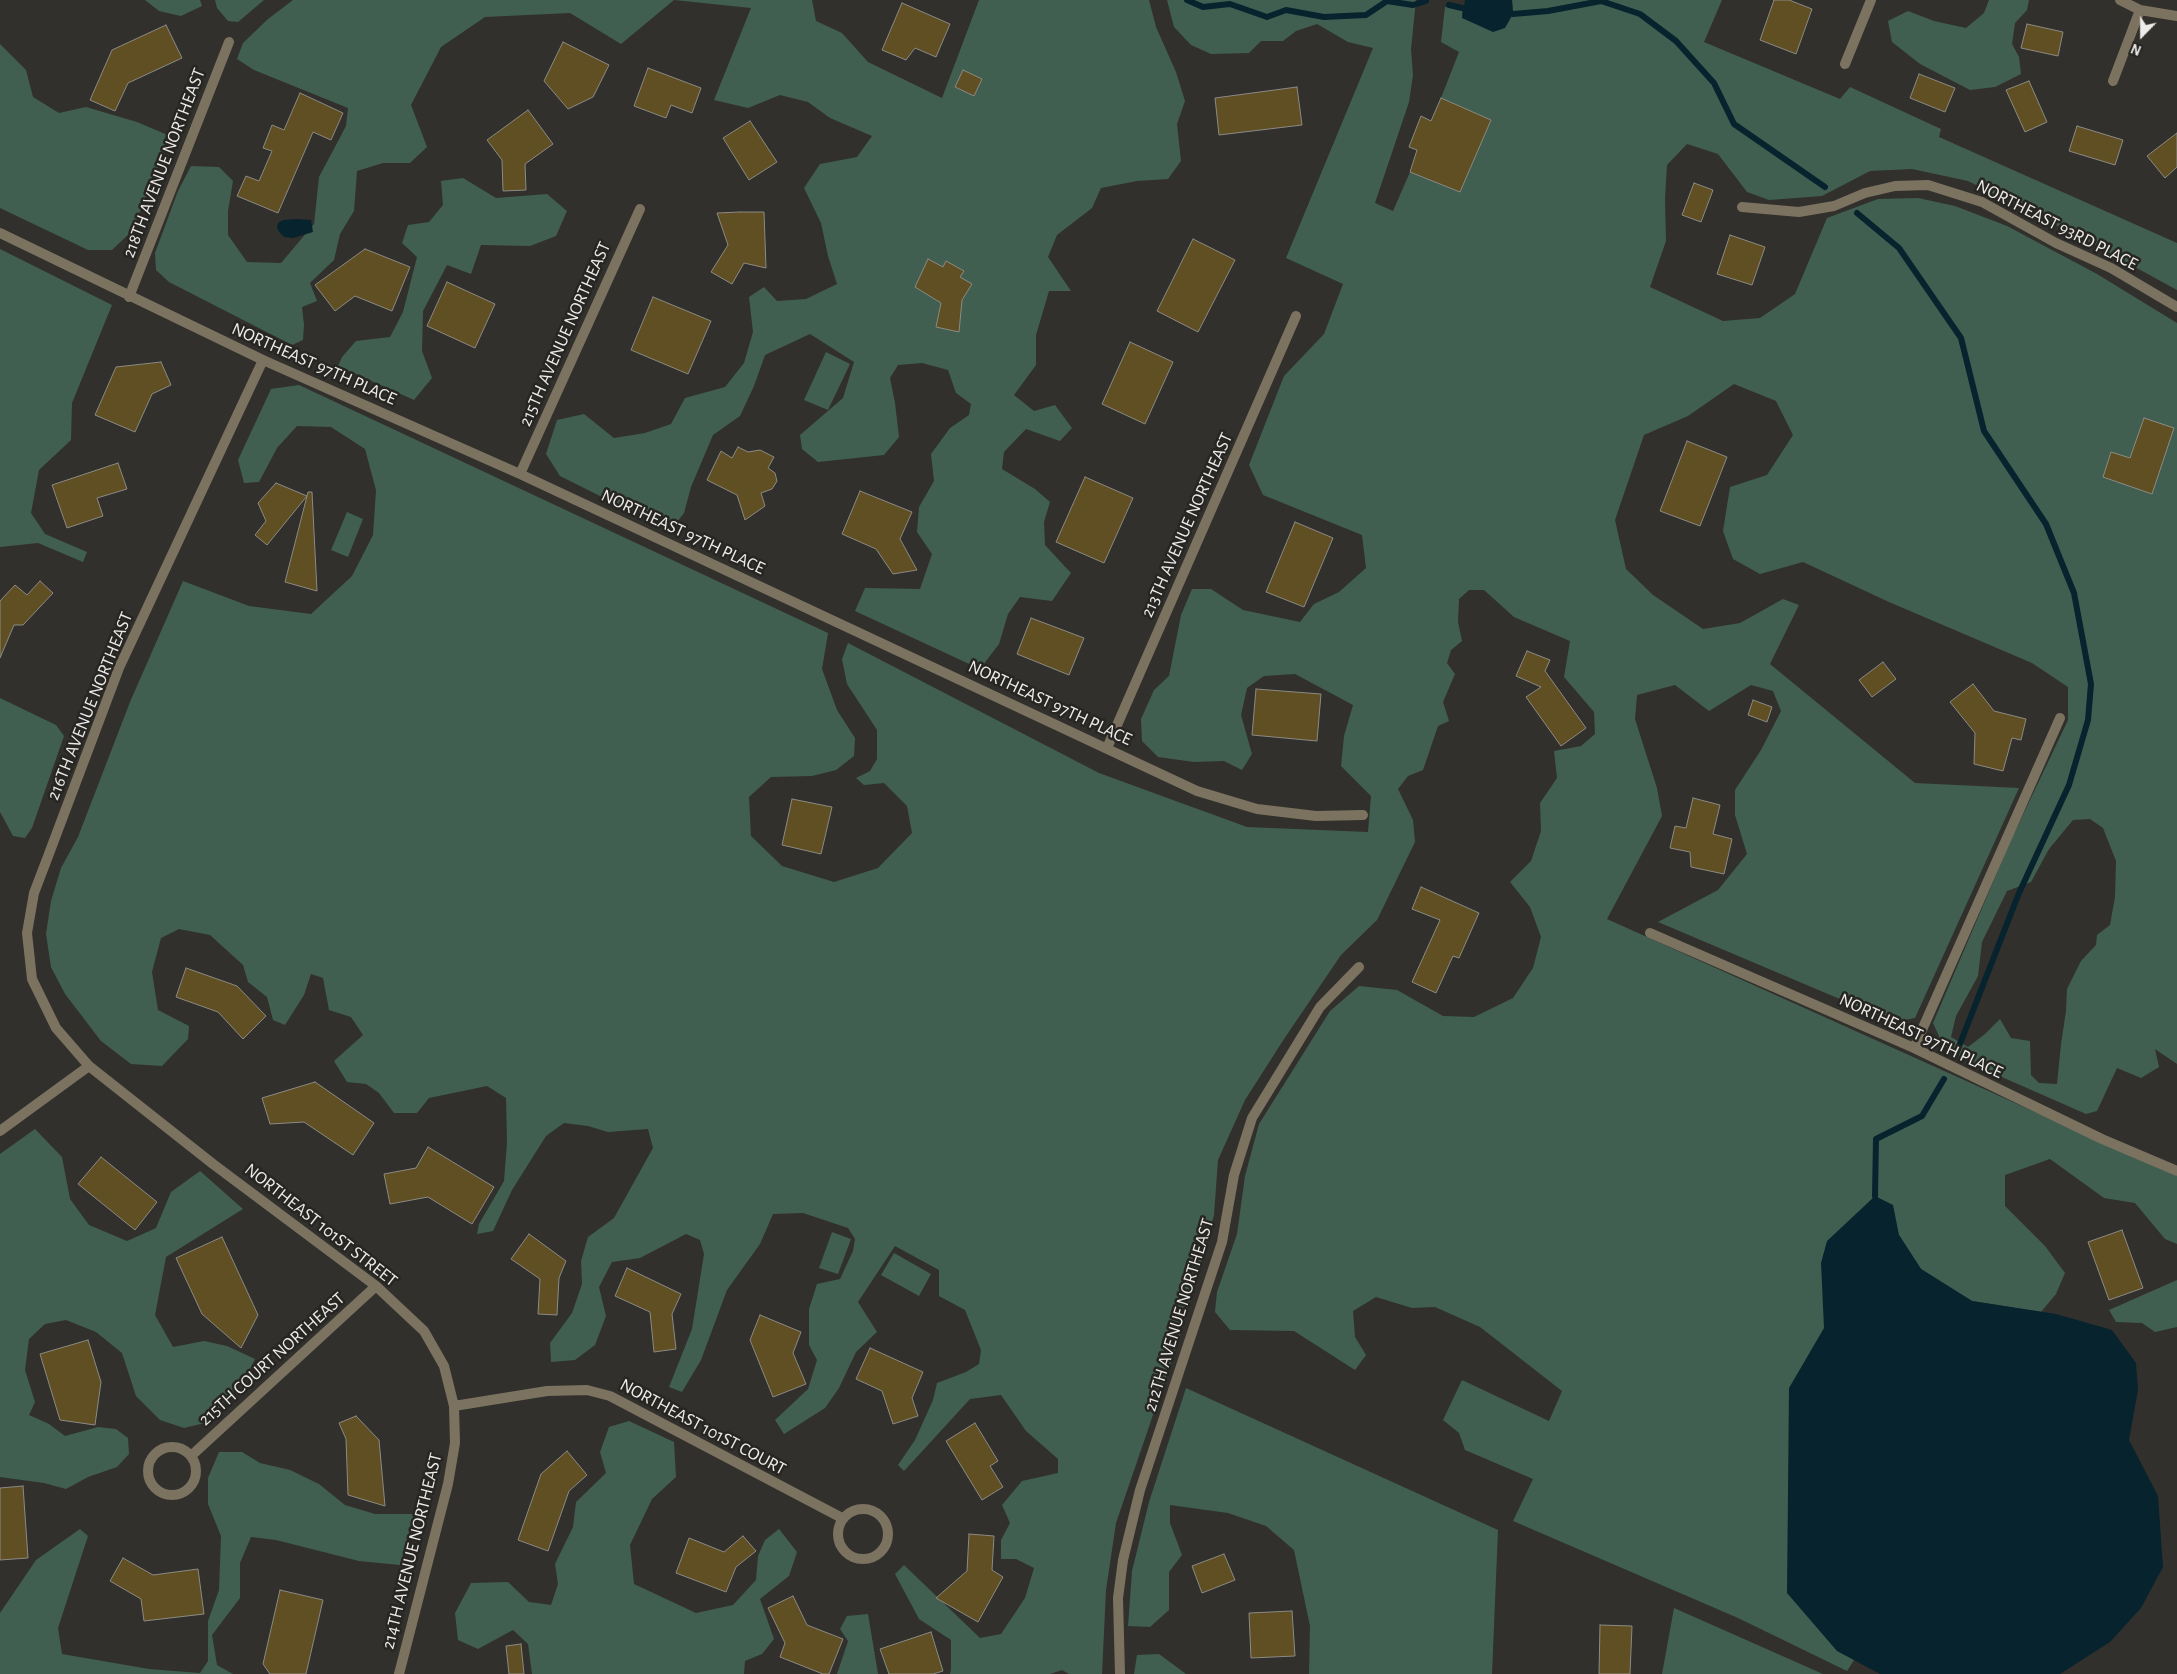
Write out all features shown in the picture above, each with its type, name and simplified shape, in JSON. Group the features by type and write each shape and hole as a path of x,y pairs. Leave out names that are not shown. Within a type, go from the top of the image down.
{"street":[{"path":"1844,64 1871,0"},
{"path":"2120,0 2140,10 2177,16"},
{"path":"2113,81 2140,10"},
{"name":"218TH AVENUE NORTHEAST","path":"129,297 229,42"},
{"name":"NORTHEAST 93RD PLACE","path":"1742,207 1799,212 1834,206 1865,194 1895,186 1928,185 1982,202 2056,243 2111,268 2177,307"},
{"name":"215TH AVENUE NORTHEAST","path":"520,474 640,209"},
{"name":"NORTHEAST 97TH PLACE","path":"0,233 129,297 263,360 520,474 1197,791 1257,809 1316,816 1363,815"},
{"name":"213TH AVENUE NORTHEAST","path":"1107,748 1296,316"},
{"name":"216TH AVENUE NORTHEAST","path":"131,1098 89,1066 56,1028 32,979 27,933 34,894 119,668 263,360"},
{"path":"1914,1048 2060,718"},
{"name":"NORTHEAST 97TH PLACE","path":"1650,933 1914,1048 2102,1139 2177,1171"},
{"name":"212TH AVENUE NORTHEAST","path":"1120,1674 1118,1598 1123,1560 1140,1490 1222,1242 1234,1175 1252,1118 1320,1007 1359,967"},
{"path":"0,1131 89,1066"},
{"name":"NORTHEAST 101ST STREET","path":"131,1098 213,1164 376,1286 424,1331 444,1366 454,1406"},
{"name":"215TH COURT NORTHEAST","path":"191,1456 376,1286"},
{"name":"NORTHEAST 101ST COURT","path":"454,1406 547,1391 587,1390 610,1396 842,1518"},
{"name":"214TH AVENUE NORTHEAST","path":"399,1674 448,1484 455,1443 454,1406"},
{"path":"168,1447 176,1448 184,1450 191,1456 195,1462 196,1477 188,1490 174,1495 160,1492 154,1487 148,1472 150,1463 160,1450 168,1447"},
{"path":"856,1509 873,1511 885,1522 888,1530 885,1546 873,1557 856,1559 849,1555 838,1542 837,1534 842,1518 856,1509"}],"green space":[{"path":"145,0 200,0 202,6 181,16 159,11"},
{"path":"215,0 264,0 238,22 228,21 217,8"},
{"path":"293,0 674,0 621,44 570,13 485,17 441,47 411,105 427,147 410,163 383,163 357,171 354,211 340,234 334,260 310,283 317,301 302,307 303,340 292,345 169,282 156,270 155,253 178,191 191,166 219,167 233,181 228,211 228,235 247,262 281,263 314,224 319,177 346,126 348,108 254,70 237,59 243,43 268,19"},
{"path":"674,0 812,0 816,21 842,33 868,62 942,98 979,0 1149,0 1156,27 1176,72 1185,101 1177,124 1181,161 1168,179 1137,181 1101,188 1092,208 1057,235 1048,257 1071,291 1049,291 1036,335 1036,365 1014,395 1034,411 1055,405 1072,428 1060,441 1026,429 1004,452 1002,469 1035,489 1050,502 1044,522 1045,545 1071,573 1052,601 1020,597 1008,614 999,644 980,669 855,611 865,588 920,589 932,554 917,532 919,507 934,481 931,454 950,428 969,415 971,404 956,393 948,370 922,363 898,365 890,378 899,437 884,455 818,462 802,449 800,435 843,398 854,362 810,334 765,355 754,386 740,416 713,435 691,487 684,513 673,527 600,496 560,476 546,454 557,420 584,414 614,438 645,433 671,424 685,398 725,387 744,363 753,332 749,297 764,287 777,301 806,299 837,284 828,256 821,223 804,188 820,164 857,157 872,136 830,118 808,102 780,95 748,108 714,100 751,8"},
{"path":"1167,0 1416,0 1411,49 1413,75 1409,102 1375,203 1393,211 1410,172 1460,192 1491,120 1441,98 1459,52 1441,42 1445,7 1462,8 1462,18 1513,14 1512,0 1722,0 1704,42 1840,99 1850,87 1941,129 1939,137 2177,243 2177,290 2082,238 1968,181 1912,169 1870,171 1822,196 1769,200 1747,192 1718,154 1687,144 1667,165 1665,199 1666,241 1650,287 1723,321 1760,318 1795,294 1827,218 1878,199 1918,198 1955,206 2007,226 2097,274 2177,323 2177,1064 2155,1049 2159,1067 2141,1078 2117,1068 2097,1111 2086,1114 1970,1063 1943,1045 1933,1023 2011,840 2068,720 2068,687 2032,663 1889,602 1803,562 1760,574 1733,559 1723,531 1730,487 1767,475 1793,435 1776,401 1734,384 1688,416 1644,435 1615,520 1626,569 1653,595 1703,629 1740,623 1783,599 1799,605 1770,664 1915,783 2019,788 1915,1018 1894,1022 1658,922 1718,890 1747,854 1735,815 1735,790 1761,750 1781,711 1773,691 1751,685 1709,711 1675,685 1637,695 1635,719 1657,788 1662,816 1607,919 2177,1176 2177,1244 2165,1239 2135,1203 2104,1198 2050,1159 2005,1175 2005,1206 2045,1246 2065,1273 2056,1294 2041,1312 1972,1301 1921,1269 1899,1235 1856,1657 1847,1671 1738,1618 1513,1521 1533,1479 1465,1450 1459,1433 1443,1420 1462,1380 1549,1421 1562,1391 1480,1327 1435,1307 1412,1308 1376,1297 1353,1311 1355,1337 1366,1355 1355,1370 1294,1331 1230,1330 1215,1312 1217,1292 1237,1234 1245,1176 1259,1124 1330,1011 1359,986 1397,990 1443,1016 1474,1017 1513,998 1533,968 1541,937 1530,907 1510,882 1531,861 1541,831 1540,803 1557,778 1554,751 1581,746 1595,734 1594,712 1564,677 1570,641 1514,617 1484,590 1469,590 1459,599 1458,622 1462,641 1451,650 1447,663 1455,674 1443,702 1449,721 1438,726 1423,770 1408,776 1398,789 1413,820 1415,842 1377,920 1341,955 1284,1039 1245,1100 1218,1160 1214,1215 1200,1266 1179,1339 1116,1523 1106,1590 1102,1674 1069,1674 1062,1670 1050,1674 950,1674 951,1640 919,1619 895,1574 904,1565 980,1638 1001,1634 1025,1598 1034,1568 1016,1559 1001,1559 1001,1540 1010,1523 1002,1505 1022,1481 1058,1473 1058,1459 1026,1431 1001,1395 970,1399 904,1471 898,1465 915,1440 933,1400 937,1383 966,1372 979,1364 981,1350 965,1310 939,1296 939,1270 895,1246 858,1302 877,1332 856,1352 839,1388 825,1408 784,1434 775,1420 808,1389 817,1360 809,1345 809,1309 817,1284 840,1279 853,1251 855,1239 848,1228 803,1213 773,1214 760,1244 727,1290 701,1360 682,1392 669,1387 692,1329 704,1254 700,1240 686,1234 640,1258 612,1262 599,1287 606,1316 595,1345 575,1360 551,1362 550,1343 572,1313 582,1284 581,1261 588,1237 614,1218 653,1148 648,1129 608,1132 588,1126 564,1123 546,1136 512,1190 493,1231 477,1234 479,1224 504,1181 507,1143 506,1098 487,1086 429,1098 417,1113 394,1113 379,1093 366,1084 347,1082 334,1061 363,1035 351,1017 329,1010 323,978 311,974 304,995 285,1025 273,1020 267,997 248,982 243,965 210,935 179,929 161,938 152,972 158,1010 189,1026 188,1039 162,1066 131,1064 101,1041 65,994 51,967 46,934 51,901 61,868 78,837 130,702 183,581 249,606 311,614 352,576 373,535 376,490 365,449 331,427 297,426 277,448 259,482 244,483 238,460 271,389 299,385 828,633 822,669 837,710 855,738 854,756 836,770 812,776 771,777 749,797 751,836 782,866 834,882 878,868 912,833 907,806 884,783 864,785 856,778 870,771 877,759 877,730 847,684 842,659 848,643 1099,773 1247,827 1368,832 1371,796 1341,766 1344,736 1353,705 1295,674 1264,676 1247,688 1241,715 1252,754 1242,770 1224,761 1194,762 1158,757 1142,741 1141,719 1154,690 1169,676 1181,615 1192,589 1211,589 1243,610 1300,622 1314,604 1339,592 1366,568 1362,535 1263,495 1249,465 1284,376 1324,334 1343,284 1286,258 1373,48 1348,42 1317,24 1296,31 1283,41 1261,41 1249,53 1211,54 1191,45 1174,27","holes":["2090,819 2103,828 2116,861 2115,897 2110,925 2097,935 2096,945 2081,961 2067,989 2057,1084 2039,1083 2031,1075 2030,1041 2011,1038 2000,1019 1968,1047 1951,1037 1956,1016 1978,976 1982,942 2007,891 2031,882 2049,849 2073,820"]},
{"path":"1989,0 2029,0 2027,10 2015,23 2012,44 2019,57 2021,74 1995,87 1970,90 1920,64 1892,42 1888,21 1908,11 1934,21 1966,28 1984,13"},
{"path":"0,44 26,70 33,97 59,113 86,107 137,122 170,136 132,231 112,250 88,250 0,208"},
{"path":"463,178 496,198 547,194 567,211 556,236 530,246 481,245 471,274 447,265 423,311 422,351 432,378 414,400 338,366 342,357 356,341 390,337 403,312 417,257 402,243 408,225 429,222 443,205 441,181"},
{"path":"0,249 112,305 72,403 71,440 39,470 31,513 45,534 87,552 83,562 38,543 0,547"},
{"path":"826,352 850,364 828,410 804,400"},
{"path":"347,512 363,519 348,557 331,550"},
{"path":"0,698 56,725 64,736 32,828 25,838 13,836 0,812"},
{"path":"35,1129 62,1157 70,1199 89,1225 127,1241 156,1228 171,1192 200,1171 243,1209 166,1257 155,1315 173,1347 204,1341 227,1346 255,1359 247,1375 209,1422 184,1428 160,1420 136,1396 122,1353 96,1332 66,1320 45,1324 29,1339 25,1370 35,1402 29,1415 49,1424 65,1436 98,1427 116,1429 128,1438 129,1454 117,1467 88,1477 66,1489 44,1483 0,1477 0,1154"},
{"path":"832,1232 851,1239 838,1274 819,1268"},
{"path":"894,1253 931,1274 919,1296 881,1275"},
{"path":"2177,1280 2177,1327 2155,1332 2142,1323 2116,1322 2109,1310"},
{"path":"1186,1388 1498,1530 1492,1674 1309,1674 1310,1626 1294,1550 1266,1526 1228,1513 1170,1505 1170,1523 1182,1555 1169,1572 1169,1610 1150,1627 1128,1626 1132,1571 1149,1502"},
{"path":"629,1421 674,1442 676,1477 652,1499 630,1545 634,1584 696,1613 733,1605 756,1580 758,1556 765,1540 779,1529 797,1552 789,1576 760,1599 774,1639 762,1654 745,1661 744,1674 532,1674 528,1644 513,1630 478,1649 458,1640 455,1613 471,1583 508,1582 529,1602 551,1605 558,1584 555,1564 573,1527 576,1502 606,1473 600,1452 609,1427"},
{"path":"219,1452 242,1452 260,1463 290,1470 319,1484 345,1505 375,1514 414,1514 400,1565 359,1561 276,1540 251,1537 240,1563 240,1598 212,1635 217,1665 233,1674 0,1674 0,1613 36,1560 80,1529 88,1536 58,1628 62,1654 149,1669 200,1673 208,1661 208,1621 219,1590 221,1536 208,1504 208,1478"},
{"path":"1674,1608 1823,1674 1662,1674"},
{"path":"868,1614 878,1674 837,1674 848,1641 840,1629 847,1616"},
{"path":"1159,1654 1186,1674 1134,1674 1137,1655"}],"water":[{"path":"1465,0 1512,0 1513,14 1505,28 1493,32 1462,18"},
{"path":"283,220 311,220 313,232 293,238 284,237 277,228 278,223"},
{"path":"1875,1196 1893,1205 1899,1235 1921,1269 1972,1301 2056,1314 2112,1330 2136,1363 2138,1390 2129,1440 2158,1496 2163,1567 2141,1608 2110,1642 2060,1674 1880,1674 1837,1651 1787,1593 1789,1388 1824,1328 1821,1263 1827,1241"}],"building":[{"path":"1774,0 1789,0 1812,9 1796,54 1760,40"},
{"path":"902,3 950,24 936,57 915,48 906,60 882,50"},
{"path":"2027,24 2063,32 2058,56 2021,48"},
{"path":"166,25 182,58 128,83 115,111 90,100 112,50"},
{"path":"563,42 609,65 593,97 568,109 544,81"},
{"path":"648,68 701,88 692,113 671,105 666,118 634,106"},
{"path":"963,70 982,79 974,96 955,87"},
{"path":"1919,74 1955,88 1945,112 1910,98"},
{"path":"2029,81 2047,122 2025,132 2006,90"},
{"path":"1297,87 1302,125 1219,135 1215,98"},
{"path":"300,93 343,113 331,140 313,132 278,213 237,196 246,176 259,181 272,151 263,148 272,125 284,130"},
{"path":"1441,98 1491,120 1460,192 1410,172 1417,150 1409,147 1421,116 1431,121"},
{"path":"528,110 553,144 525,164 526,190 503,191 502,160 487,140"},
{"path":"750,121 777,162 749,180 723,138"},
{"path":"2077,126 2123,140 2115,165 2069,151"},
{"path":"2177,133 2177,167 2165,178 2147,156"},
{"path":"1694,183 1713,190 1701,222 1682,215"},
{"path":"764,212 766,268 744,263 732,284 711,272 728,245 717,213"},
{"path":"1730,235 1765,247 1752,285 1717,274"},
{"path":"1193,239 1235,260 1198,332 1157,311"},
{"path":"365,249 410,267 392,311 355,296 335,311 315,285"},
{"path":"928,259 943,267 946,261 964,271 960,277 972,284 962,300 959,332 936,327 941,303 915,287"},
{"path":"447,282 495,304 475,348 427,326"},
{"path":"653,297 711,321 688,374 631,350"},
{"path":"1130,342 1173,362 1145,424 1102,404"},
{"path":"161,362 171,385 152,394 135,432 95,415 116,367"},
{"path":"2144,418 2174,428 2152,494 2103,477 2111,452 2130,458"},
{"path":"1687,441 1727,457 1700,526 1660,511"},
{"path":"738,447 748,452 760,450 774,457 768,468 775,473 777,481 772,489 761,493 765,506 745,520 737,495 707,480 721,451 732,458"},
{"path":"118,463 127,489 97,498 103,516 67,528 52,485"},
{"path":"1085,477 1133,498 1104,563 1056,542"},
{"path":"276,483 307,496 267,545 255,535 266,521 258,503"},
{"path":"860,491 912,512 900,539 917,570 893,574 876,549 842,534"},
{"path":"308,492 312,492 317,591 285,582"},
{"path":"1295,522 1333,538 1304,607 1266,592"},
{"path":"40,581 53,593 23,625 14,625 0,658 0,601 15,585 27,595"},
{"path":"1031,618 1084,638 1069,675 1017,654"},
{"path":"1527,651 1550,660 1545,671 1586,728 1561,746 1526,697 1541,687 1516,676"},
{"path":"1883,662 1896,679 1872,697 1859,680"},
{"path":"1973,684 1994,711 2026,719 2021,740 2012,738 2003,771 1974,764 1975,733 1950,702"},
{"path":"1256,689 1321,694 1317,741 1252,735"},
{"path":"1753,700 1772,707 1767,722 1748,715"},
{"path":"1693,798 1720,805 1713,834 1732,839 1724,874 1691,867 1690,852 1670,848 1675,826 1686,828"},
{"path":"792,799 832,807 821,854 782,845"},
{"path":"1421,887 1479,913 1459,958 1453,956 1436,993 1412,982 1440,920 1412,909"},
{"path":"186,968 237,986 266,1016 243,1039 218,1012 176,997"},
{"path":"315,1082 374,1123 353,1155 304,1122 270,1124 262,1098"},
{"path":"428,1147 494,1187 472,1224 428,1197 390,1204 384,1174 416,1168"},
{"path":"101,1157 157,1202 135,1230 78,1184"},
{"path":"2122,1230 2143,1288 2109,1300 2088,1242"},
{"path":"529,1234 566,1261 559,1278 557,1315 538,1314 540,1279 511,1259"},
{"path":"222,1237 258,1315 241,1348 202,1314 176,1258"},
{"path":"627,1268 681,1294 672,1314 676,1349 654,1352 650,1312 615,1296"},
{"path":"760,1315 801,1332 793,1353 806,1384 773,1397 750,1340"},
{"path":"88,1340 101,1382 95,1425 60,1420 40,1354"},
{"path":"870,1348 923,1372 912,1398 918,1416 893,1424 882,1391 856,1379"},
{"path":"356,1416 379,1440 385,1506 348,1495 346,1439 339,1423"},
{"path":"975,1423 998,1461 990,1466 1003,1487 982,1500 946,1441"},
{"path":"567,1451 587,1475 569,1491 548,1551 518,1540 541,1474"},
{"path":"23,1486 28,1558 0,1560 0,1488"},
{"path":"969,1534 994,1536 992,1570 1003,1577 978,1622 936,1598 967,1571"},
{"path":"743,1536 756,1551 736,1567 726,1592 676,1573 689,1538 724,1552"},
{"path":"1224,1554 1235,1580 1202,1593 1192,1566"},
{"path":"123,1558 153,1575 198,1569 204,1614 144,1621 141,1599 110,1581"},
{"path":"280,1590 323,1600 306,1674 270,1674 263,1664"},
{"path":"793,1596 807,1625 843,1639 829,1674 823,1674 780,1657 785,1643 768,1608"},
{"path":"1292,1611 1295,1656 1251,1658 1249,1613"},
{"path":"1600,1625 1632,1626 1630,1674 1599,1674"},
{"path":"931,1632 943,1671 933,1674 889,1674 880,1649"},
{"path":"521,1644 524,1674 509,1674 506,1646"}],"waterway":[{"path":"1187,0 1203,7 1230,4 1267,17 1286,10 1324,17 1366,15 1387,1 1413,5 1426,1"},
{"path":"1513,14 1548,11 1601,1 1640,14 1676,41 1714,83 1734,124 1825,187"},
{"path":"1449,5 1462,8"},
{"path":"1857,213 1899,248 1961,338 1984,431 2046,524 2074,593 2091,684 2088,720 2069,785 2019,893 1956,1054"},
{"path":"1875,1196 1876,1139 1922,1116 1944,1079"}]}
